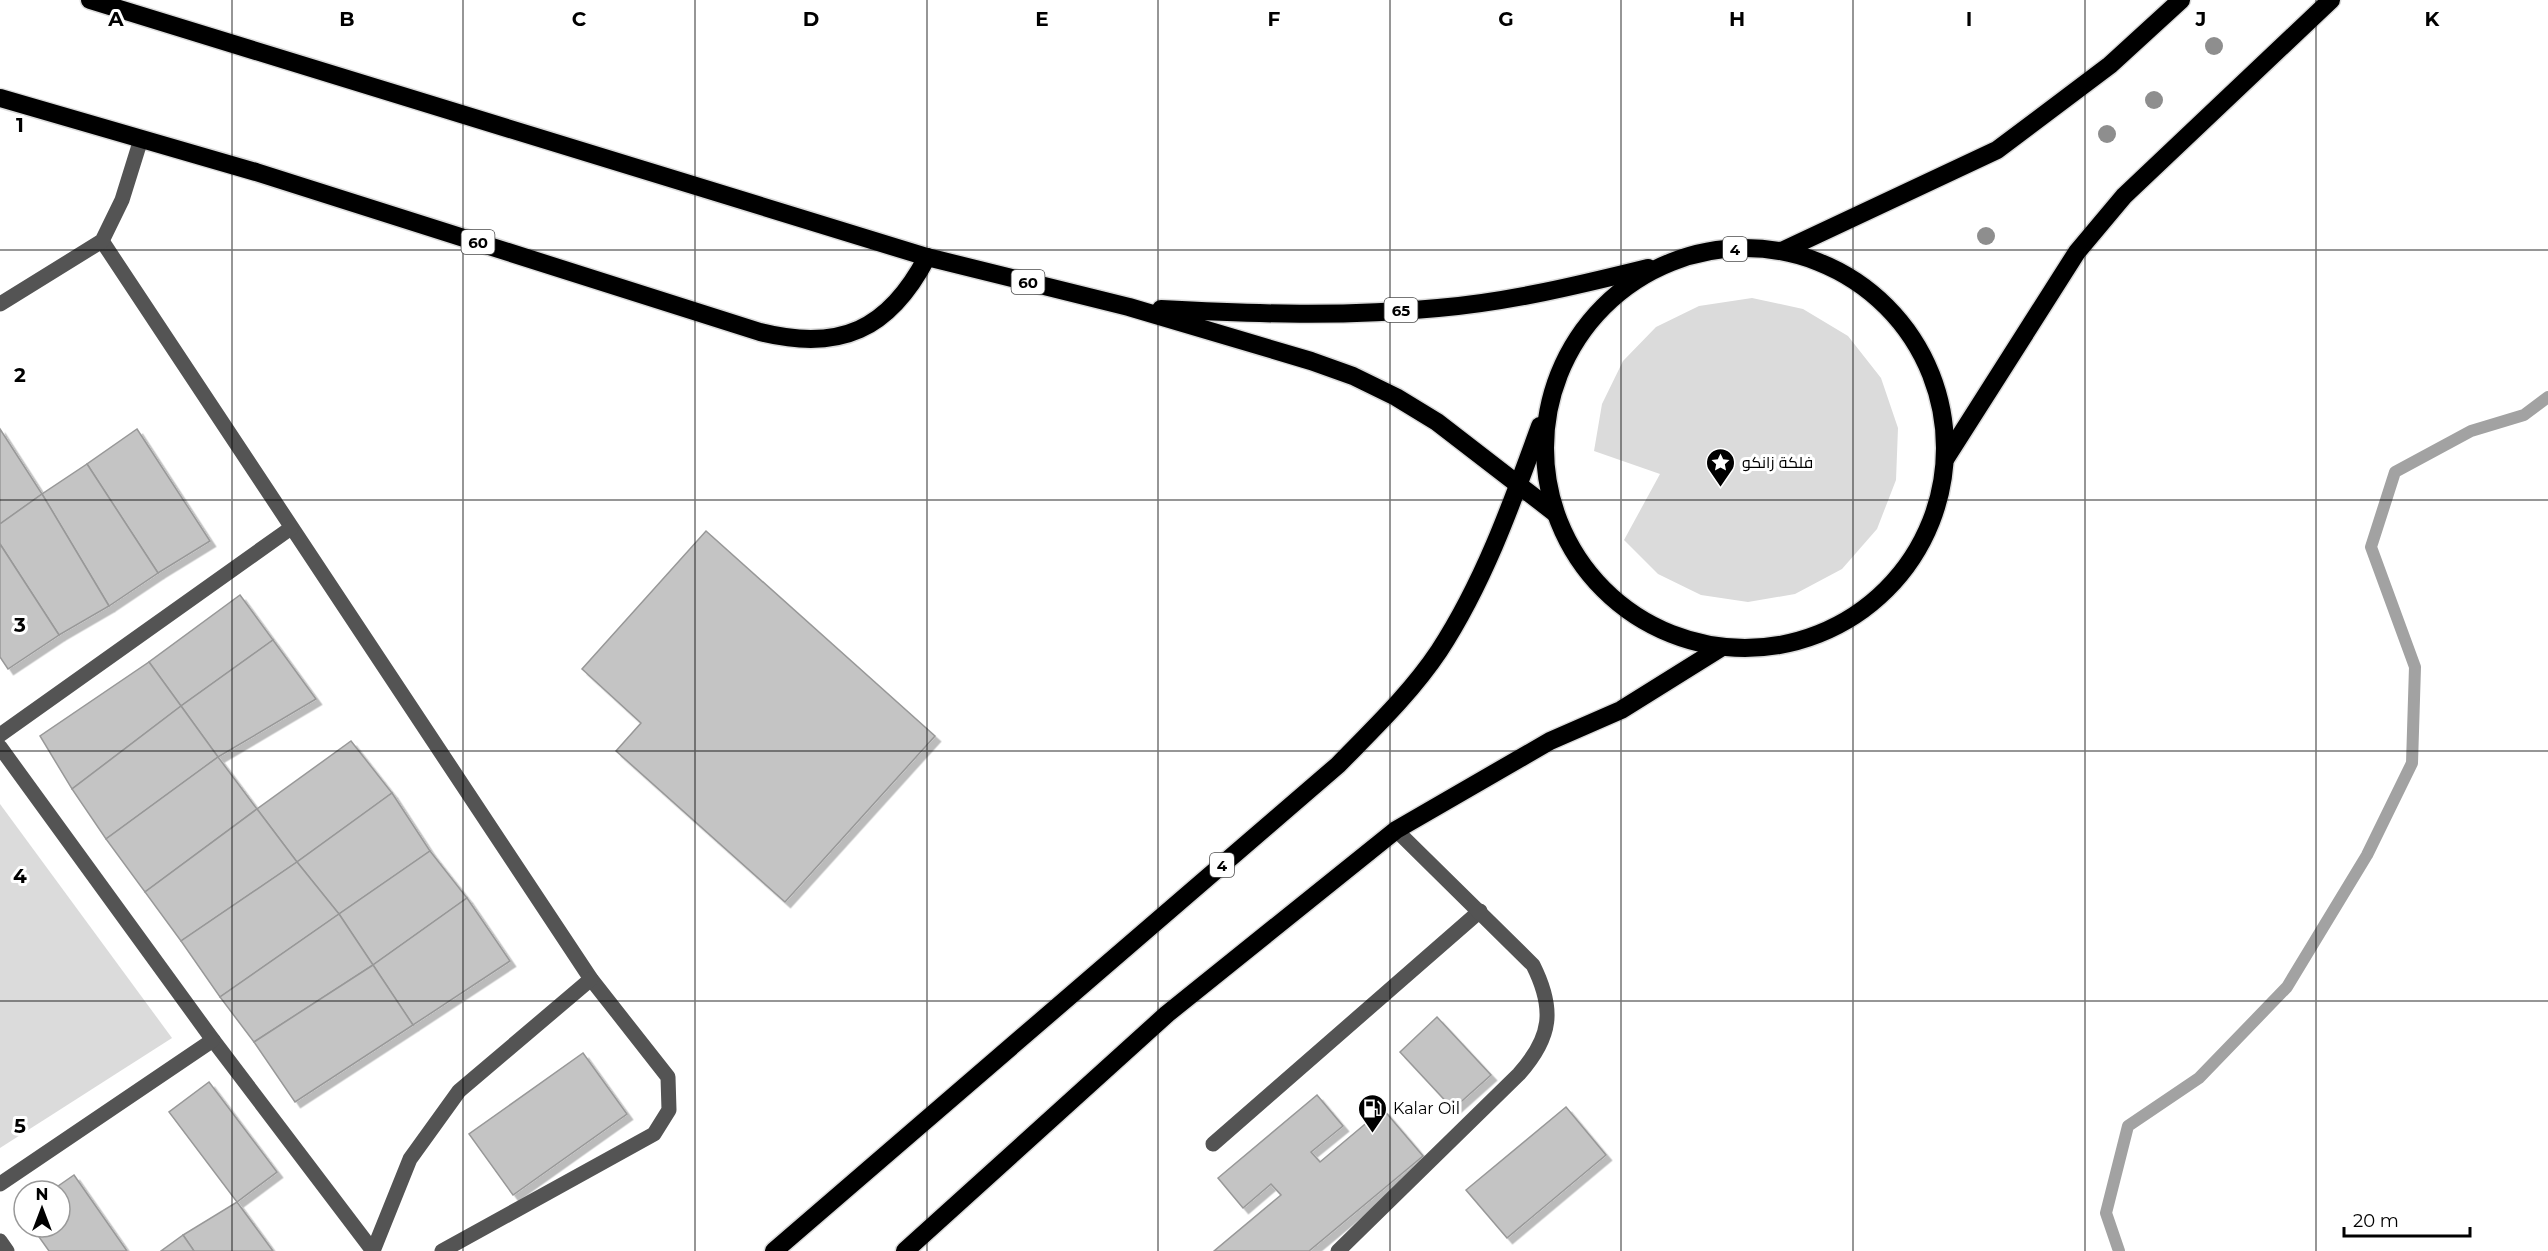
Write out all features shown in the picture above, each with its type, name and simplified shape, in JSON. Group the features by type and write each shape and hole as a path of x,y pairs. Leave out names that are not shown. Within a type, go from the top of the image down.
{"highway":[{"name":"60","path":"90,0 927,257 1129,307"},
{"name":"4","path":"1782,251 1997,150 2110,65 2181,0"},
{"name":"4","path":"1946,458 2077,252 2124,196 2331,0"},
{"name":"60","path":"0,98 256,172 749,329 789,339 818,340 846,335 872,322 896,305 914,282 927,257"},
{"name":"4","path":"774,1251 1338,765 1377,725 1438,652 1466,605 1499,535 1519,485 1552,390 1578,337 1618,293 1669,263 1706,252 1744,248 1782,251 1836,270 1884,303 1919,348 1940,401 1946,458 1936,512 1918,551 1891,585 1866,606 1820,634 1788,644 1755,648 1722,647 1667,633 1619,604 1580,563 1555,513 1544,452 1552,390"},
{"name":"65","path":"1129,307 1284,314 1438,308 1516,297 1669,263"},
{"path":"1129,307 1267,346 1353,376 1396,397 1437,422 1555,513"},
{"path":"905,1251 1167,1014 1396,830 1458,792 1550,741 1621,710 1722,647"}],"street":[{"path":"0,304 102,241 123,200 141,139"},
{"path":"102,241 591,979 668,1077 669,1110 654,1134 442,1251"},
{"path":"0,735 291,528"},
{"path":"0,747 213,1040 373,1251"},
{"path":"1338,1251 1536,1056 1545,1034 1548,1010 1544,986 1533,965 1396,830"},
{"path":"1213,1144 1480,911"},
{"path":"373,1251 410,1159 459,1090 591,979"},
{"path":"0,1184 213,1040"},
{"path":"0,1241 7,1251"}],"shaded area":[{"path":"1752,298 1803,309 1848,336 1881,378 1898,428 1896,480 1877,529 1842,569 1795,594 1748,602 1701,595 1658,574 1624,540 1660,474 1594,451 1602,404 1623,361 1656,327 1699,306"},
{"path":"0,804 172,1038 0,1148"}],"building":[{"path":"0,429 42,494 0,524"},
{"path":"137,429 210,541 158,573 87,464"},
{"path":"87,464 158,573 109,606 42,494"},
{"path":"42,494 109,606 59,635 0,544 0,524"},
{"path":"706,531 935,736 785,902 616,751 641,723 582,669"},
{"path":"0,544 59,635 8,669 0,657"},
{"path":"240,595 273,640 181,706 149,662"},
{"path":"273,640 316,699 218,757 181,706"},
{"path":"149,662 181,706 72,789 40,736"},
{"path":"181,706 218,757 106,839 72,789"},
{"path":"351,741 392,793 297,862 257,809"},
{"path":"218,757 257,809 145,892 106,839"},
{"path":"392,793 430,851 339,914 297,862"},
{"path":"257,809 297,862 181,941 145,892"},
{"path":"430,851 467,898 373,965 339,914"},
{"path":"297,862 339,914 220,997 181,941"},
{"path":"467,898 510,961 413,1025 373,965"},
{"path":"339,914 373,965 254,1042 220,997"},
{"path":"373,965 413,1025 295,1102 254,1042"},
{"path":"1437,1017 1491,1075 1453,1109 1400,1052"},
{"path":"583,1053 627,1114 513,1195 469,1134"},
{"path":"209,1082 277,1172 237,1202 169,1112"},
{"path":"1317,1095 1343,1126 1311,1152 1320,1162 1383,1109 1423,1156 1309,1251 1214,1251 1281,1195 1271,1184 1243,1208 1218,1178"},
{"path":"1566,1107 1606,1155 1507,1238 1466,1190"},
{"path":"74,1175 127,1251 49,1251 40,1239 72,1239 72,1179 68,1179"},
{"path":"237,1202 273,1251 194,1251 183,1235"},
{"path":"183,1235 194,1251 161,1251"}],"waterway":[{"path":"2119,1251 2106,1213 2128,1126 2199,1078 2287,987 2367,855 2412,763 2415,667 2371,547 2395,472 2471,431 2524,415 2548,397"}],"place":[{"name":"فلكة زانكو","path":"1721,488"},
{"name":"Kalar Oil","path":"1372,1134"}]}
